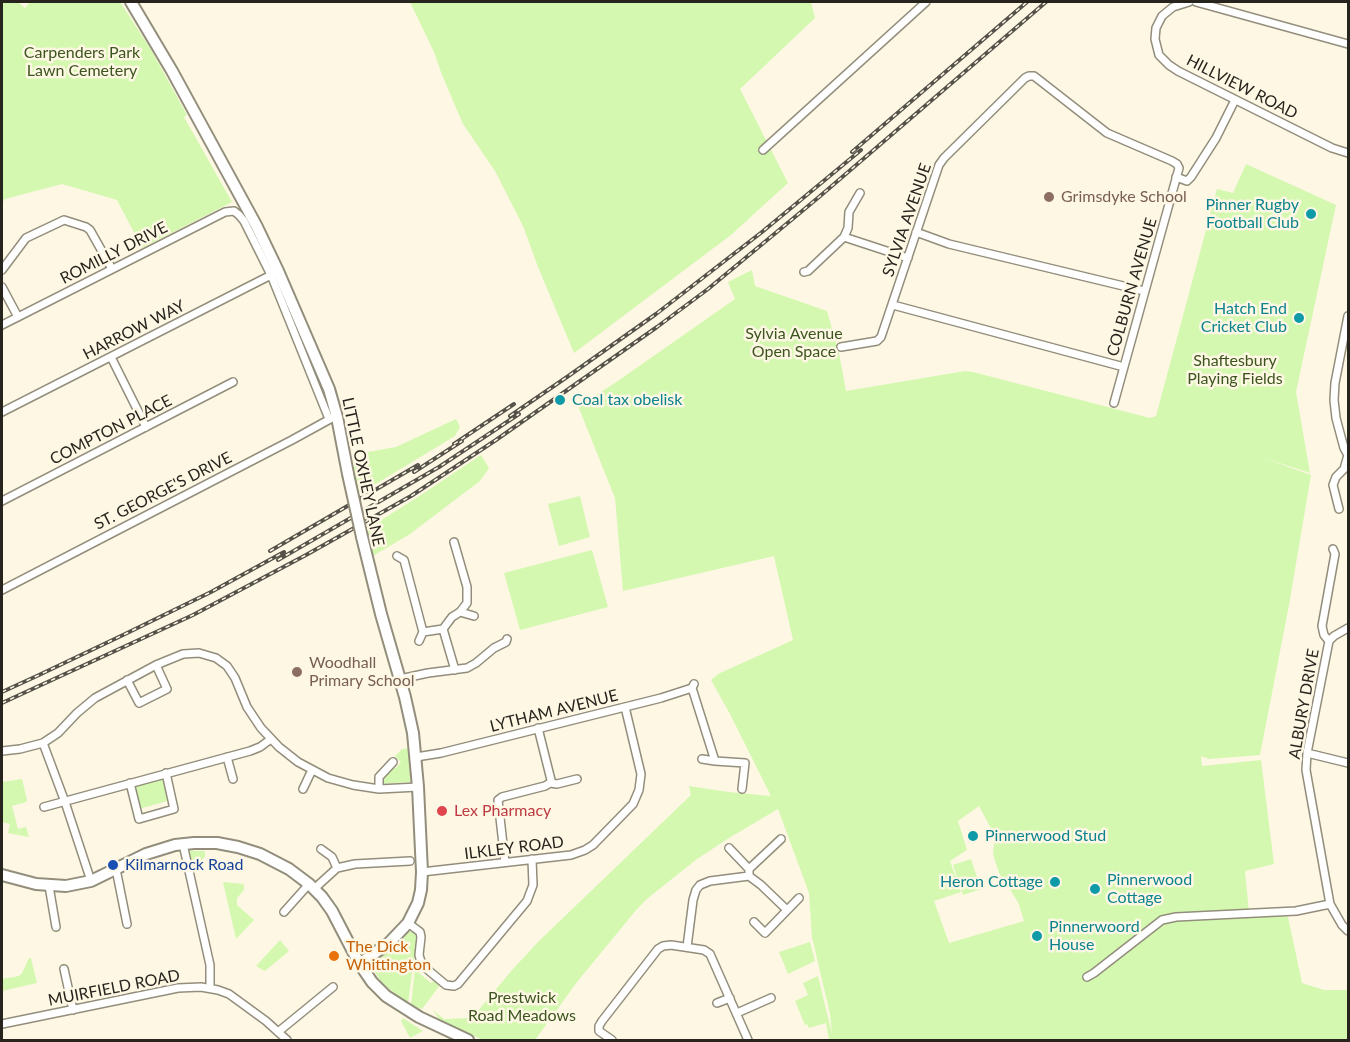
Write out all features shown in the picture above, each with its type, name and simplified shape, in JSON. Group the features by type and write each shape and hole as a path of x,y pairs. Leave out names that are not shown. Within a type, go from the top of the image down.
{"main road":[{"name":"LITTLE OXHEY LANE","path":"131,2 172,71 256,225 275,273 329,389 333,418 381,614 410,716 418,787 421,890 418,903 408,923 389,943 359,963"},
{"path":"2,875 24,882 66,886 91,881 152,851 183,844 217,843 248,849 289,868 312,887 332,911 359,963 372,982 396,1003 426,1021 468,1041"}],"street":[{"path":"763,150 917,5 926,2"},
{"name":"HILLVIEW ROAD","path":"1189,2 1179,3 1162,16 1156,28 1155,39 1159,55 1178,71 1332,148 1348,153"},
{"path":"1196,2 1348,44"},
{"name":"SYLVIA AVENUE","path":"841,347 877,340 881,337 939,165 1025,78 1029,76 1037,78 1107,133 1177,164 1179,168 1176,177"},
{"path":"1176,177 1187,182 1191,177 1216,138 1235,100"},
{"name":"COLBURN AVENUE","path":"1114,403 1176,177"},
{"path":"804,272 808,271 844,237 848,228 849,212 860,193"},
{"name":"ROMILLY DRIVE","path":"2,325 225,212 232,210 239,215"},
{"name":"LITTLE OXHEY LANE","path":"239,215 275,273"},
{"path":"2,270 26,238 64,220 90,230 112,269"},
{"path":"916,232 949,244 1144,291"},
{"path":"844,237 908,258"},
{"name":"HARROW WAY","path":"2,412 275,273"},
{"path":"2,287 18,317"},
{"path":"892,305 1124,367"},
{"path":"1339,509 1333,484 1344,469 1348,455 1336,418 1334,400 1335,383 1348,316"},
{"path":"111,357 146,427"},
{"name":"COMPTON PLACE","path":"2,501 233,382"},
{"name":"ST. GEORGE'S DRIVE","path":"2,591 333,418"},
{"path":"423,632 443,629 452,616 460,612 467,603 467,587 454,542"},
{"path":"1329,641 1324,635 1322,626 1335,554 1333,549"},
{"path":"397,556 404,560 423,632 419,641"},
{"path":"460,612 474,616"},
{"name":"ALBURY DRIVE","path":"1348,628 1329,641 1307,753 1306,770 1330,904 1348,931"},
{"path":"443,629 455,670"},
{"path":"400,680 428,673 467,668 506,642 507,639"},
{"path":"2,751 43,743 58,734 77,713 95,698 156,665 183,654 206,654 227,666 251,714 271,739 287,754 312,770 342,783 379,789 418,787"},
{"path":"127,680 139,703 167,690 156,665"},
{"name":"LYTHAM AVENUE","path":"416,757 441,753 625,707 693,686 715,761"},
{"name":"ILKLEY ROAD","path":"422,872 571,855 590,848 635,801 641,783 641,774 625,707"},
{"path":"538,728 550,783"},
{"path":"44,807 256,749 271,739"},
{"path":"43,743 91,881"},
{"path":"1307,753 1348,763"},
{"path":"227,757 233,779"},
{"path":"702,759 745,763 742,789"},
{"path":"379,789 379,777 393,762"},
{"path":"303,789 312,770"},
{"path":"130,783 139,819 174,808 166,773"},
{"path":"505,862 498,800 501,797 550,783 557,784 578,779"},
{"path":"687,947 693,900 700,885 749,873 781,839"},
{"path":"183,844 210,965 210,988"},
{"path":"729,848 749,873 787,910"},
{"path":"321,849 332,857 337,868"},
{"path":"408,923 420,932 422,937 419,955 422,965 446,985 458,984 527,901 533,885 532,859"},
{"path":"284,912 337,868 355,864 410,861"},
{"path":"116,869 127,924"},
{"path":"49,886 56,927"},
{"path":"754,922 765,933 799,898"},
{"path":"1088,977 1162,920 1176,917 1296,911 1330,904"},
{"path":"612,1041 598,1029 602,1021 658,949 671,945 704,950 710,954 748,1041"},
{"path":"64,969 73,1010"},
{"name":"MUIRFIELD ROAD","path":"2,1024 186,987 210,988 229,994 266,1021 286,1040"},
{"path":"278,1032 333,987"},
{"path":"717,1003 730,998"},
{"path":"737,1013 771,998"}],"green space":[{"name":"Carpenders Park Lawn Cemetery","path":"2,2 18,2 25,8 30,2 120,2 150,48 187,115 184,117 232,202 142,248 117,200 62,184 5,199 2,203"},
{"path":"410,2 811,2 815,18 740,89 788,183 731,235 574,353 523,226 495,171 463,124 434,52"},
{"path":"1246,164 1336,205 1296,392 1310,473 1261,457 1311,475 1260,755 1209,759 1201,756 1202,766 1261,760 1274,864 1245,871 1249,912 1288,917 1302,983 1324,990 1348,990 1348,1040 829,1040 826,1023 809,1028 807,1024 805,1025 795,1001 808,995 803,983 818,976 832,1034 830,1014 812,937 809,893 778,809 697,859 648,898 577,982 535,1040 483,1040 441,1022 433,1010 444,1019 472,1018 539,941 691,795 689,786 771,796 711,680 718,674 793,640 774,556 623,591 615,498 578,406 615,383 735,299 728,282 752,270 755,286 827,311 839,353 846,391 965,371 1150,418 1156,416 1217,189 1233,193","holes":["979,806 995,836 993,854 999,873 1018,902 1024,921 949,943 934,901 961,892 950,861 967,850 958,821"]},
{"path":"276,281 312,354 330,409 325,401"},
{"path":"456,419 460,427 455,436 356,496 350,464 368,452 396,447"},
{"path":"481,455 489,468 480,481 410,534 373,556 362,532"},
{"path":"580,496 590,537 559,546 548,504"},
{"path":"592,550 608,607 520,630 504,573"},
{"path":"409,748 412,779 410,782 381,784 381,776 391,768 396,768 401,762 395,756 402,749"},
{"path":"165,777 171,800 139,809 134,786"},
{"path":"22,779 27,800 12,806 18,829 26,827 29,837 8,833 10,824 2,822 2,782"},
{"path":"190,851 205,851 205,857 192,866"},
{"path":"971,859 981,889 963,895 953,865"},
{"path":"223,882 244,884 244,890 237,898 237,905 254,920 236,939"},
{"path":"409,932 414,932 417,938 408,1003 380,980 371,966"},
{"path":"280,940 289,951 265,971 256,966"},
{"path":"356,941 376,944 377,945 362,953"},
{"path":"810,942 815,961 788,974 779,952"},
{"path":"31,958 37,983 2,991 2,979 19,976"},
{"path":"418,966 421,970 419,973 431,983 434,981 440,985 422,1009 411,1006 415,968"},
{"path":"403,1018 423,1031 410,1038 401,1021"}],"railway":[{"path":"852,152 1027,2"},
{"path":"2,703 193,615 306,555 411,496 496,440 708,289 1046,2"},
{"path":"510,416 656,314 762,232 861,150"},
{"path":"454,444 514,404"},
{"path":"278,560 439,467 519,414"},
{"path":"414,472 462,441"},
{"path":"270,551 418,465"},
{"path":"2,692 211,592 284,552"}],"place":[{"name":"Grimsdyke School","path":"1049,197"},
{"name":"Pinner Rugby Football Club","path":"1311,214"},
{"name":"Hatch End Cricket Club","path":"1299,318"},
{"name":"Coal tax obelisk","path":"560,400"},
{"name":"Woodhall Primary School","path":"297,672"},
{"name":"Lex Pharmacy","path":"442,811"},
{"name":"Pinnerwood Stud","path":"973,836"},
{"name":"Kilmarnock Road","path":"113,865"},
{"name":"Heron Cottage","path":"1055,882"},
{"name":"Pinnerwood Cottage","path":"1095,889"},
{"name":"Pinnerwoord House","path":"1037,936"},
{"name":"The Dick Whittington","path":"334,956"}],"park label":[{"name":"Sylvia Avenue Open Space","path":"794,343"},
{"name":"Shaftesbury Playing Fields","path":"1235,370"},
{"name":"Prestwick Road Meadows","path":"522,1007"}]}
